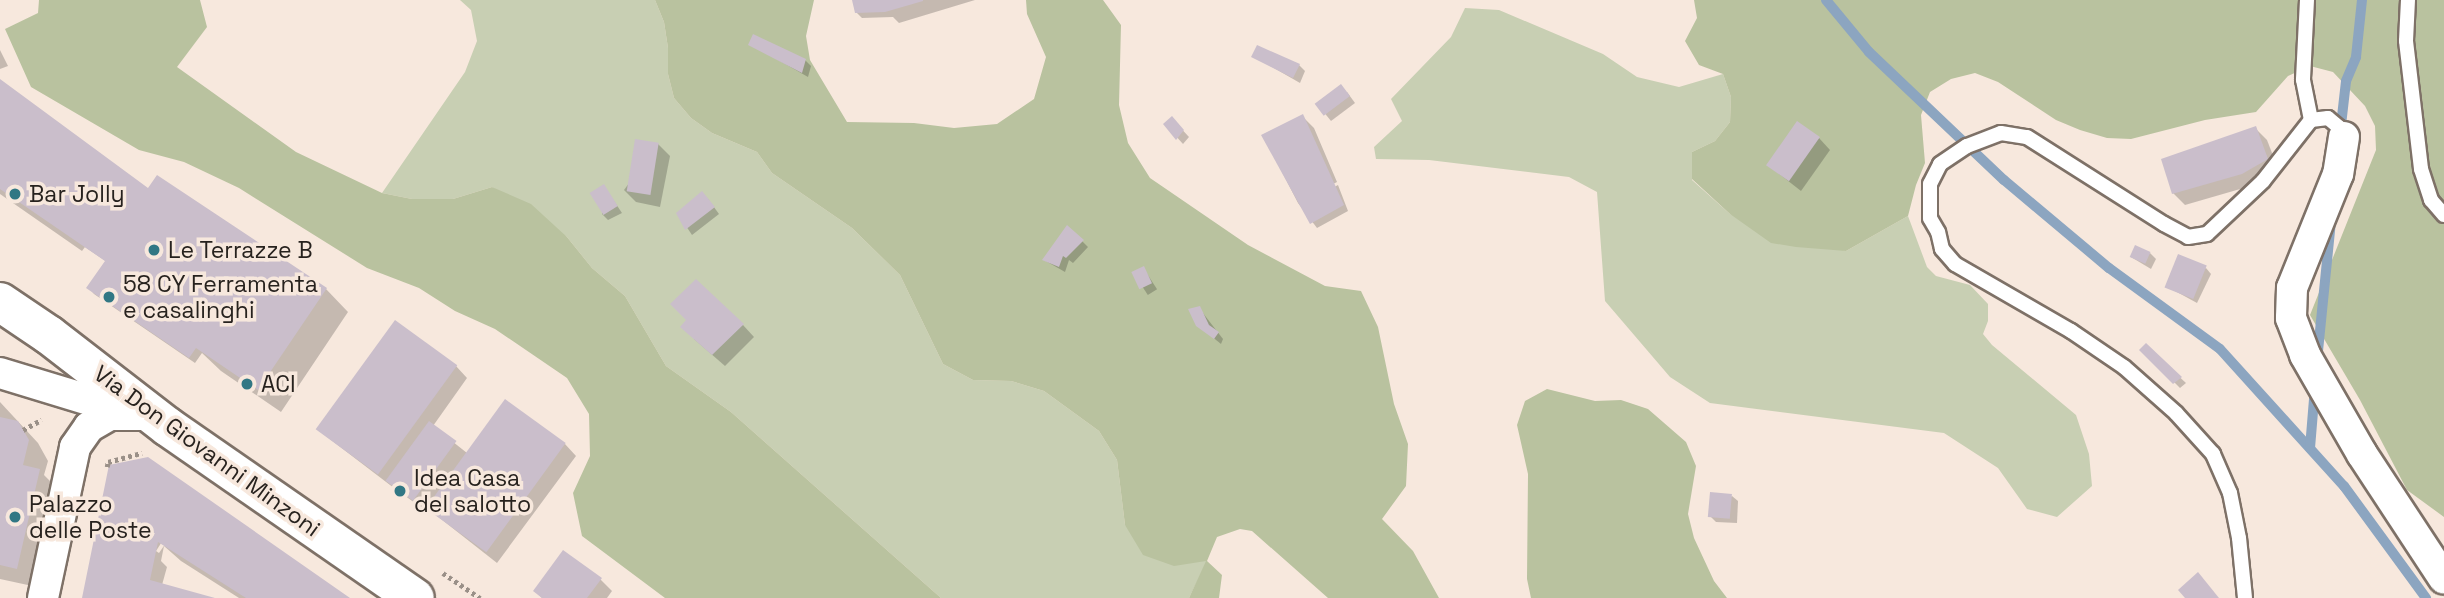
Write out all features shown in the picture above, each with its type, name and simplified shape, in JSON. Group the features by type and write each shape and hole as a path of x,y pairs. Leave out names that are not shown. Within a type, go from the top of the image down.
{"main road":[{"name":"Via Don Giovanni Minzoni","path":"0,302 49,335 153,431 415,598"}],"street":[{"path":"2344,137 2338,174 2292,288 2291,318 2305,355 2361,454 2444,579"},
{"path":"0,373 153,431"},
{"path":"43,598 75,447 89,428 110,415 153,431"}],"lane":[{"path":"2307,0 2303,80 2311,120"},
{"path":"2408,0 2406,41 2421,169 2431,200 2444,215"},
{"path":"2245,598 2239,538 2230,493 2213,454 2176,413 2124,367 2071,331 1955,264 1942,248 1938,232 1930,218 1930,184 1940,164 1967,146 2001,133 2027,137 2188,237 2207,234 2263,181 2311,120 2328,118 2340,128 2344,137"}],"path":[{"path":"23,430 48,415"},
{"path":"105,476 108,462 153,431"}],"green space":[{"path":"39,0 200,0 207,27 177,67 296,152 382,193 412,199 453,199 492,187 531,204 567,237 592,268 625,296 666,366 731,412 941,598 665,598 582,536 573,493 590,456 589,414 567,378 495,329 455,311 419,288 367,268 239,188 184,162 139,150 31,87 5,29 38,13"},
{"path":"460,0 655,0 664,22 668,74 674,98 691,118 712,133 757,152 772,173 852,228 900,275 943,364 973,380 1011,381 1044,391 1099,431 1117,460 1125,525 1207,561 1189,598 941,598 731,412 666,366 625,296 592,268 567,237 492,187 453,199 412,199 382,193 465,72 477,41 471,10"},
{"path":"655,0 814,0 806,36 810,60 847,122 914,123 954,128 997,124 1034,99 1046,57 1027,14 1026,0 1103,0 1121,25 1119,105 1128,143 1150,178 1248,245 1325,286 1361,291 1378,327 1394,404 1408,444 1406,486 1382,519 1413,551 1439,598 1328,598 1252,531 1240,529 1217,537 1207,561 1222,575 1219,598 1189,598 1206,561 1174,566 1143,555 1125,525 1117,460 1099,431 1044,391 1011,381 973,380 943,364 900,275 852,228 772,173 757,152 712,133 691,118 674,98 668,74 664,22"},
{"path":"1694,0 2444,0 2444,517 2407,490 2360,400 2310,315 2376,150 2375,126 2365,106 2333,72 2310,66 2288,76 2256,112 2205,120 2131,139 2107,138 2056,120 1998,82 1975,73 1951,79 1930,92 1921,115 1925,163 1908,216 1846,251 1796,247 1771,243 1730,214 1692,179 1692,152 1715,141 1730,122 1731,97 1723,74 1699,65 1685,41 1697,18"},
{"path":"1465,8 1499,10 1603,54 1637,77 1679,87 1723,74 1731,97 1730,122 1715,141 1692,152 1692,180 1730,214 1846,251 1908,216 1927,267 1936,276 1970,285 1988,304 1988,321 1983,334 1992,345 2076,415 2089,454 2092,486 2057,517 2027,509 1998,468 1944,433 1710,403 1670,377 1605,301 1597,192 1569,177 1429,160 1376,159 1374,147 1402,121 1391,99 1451,37"},
{"path":"1547,389 1595,401 1621,400 1648,409 1686,442 1696,466 1688,514 1694,538 1714,581 1727,598 1531,598 1527,579 1528,474 1517,425 1525,401"}],"building":[{"path":"852,0 923,1 885,12 855,13"},
{"path":"753,34 806,59 802,73 748,45"},
{"path":"1257,45 1300,64 1293,78 1251,57"},
{"path":"0,79 148,188 157,175 327,288 258,390 196,348 189,358 86,288 105,261 0,189"},
{"path":"1341,84 1350,96 1324,116 1315,104"},
{"path":"1303,114 1344,205 1310,224 1261,135"},
{"path":"1172,116 1184,130 1176,140 1163,124"},
{"path":"1797,121 1820,137 1789,181 1766,165"},
{"path":"2256,126 2268,159 2242,174 2172,194 2161,159"},
{"path":"635,139 659,143 650,195 627,191"},
{"path":"604,184 618,206 603,215 590,193"},
{"path":"702,191 715,207 685,230 676,213"},
{"path":"1067,225 1084,240 1066,258 1063,256 1059,267 1042,260"},
{"path":"2135,245 2151,252 2145,264 2130,257"},
{"path":"2178,254 2207,266 2193,299 2165,287"},
{"path":"1144,266 1152,283 1139,289 1131,272"},
{"path":"696,279 744,324 712,355 680,327 686,320 670,304"},
{"path":"1200,306 1209,325 1219,332 1214,339 1196,326 1188,309"},
{"path":"395,320 457,365 378,474 316,429"},
{"path":"2146,343 2182,377 2173,384 2139,350"},
{"path":"505,399 566,443 486,552 426,508"},
{"name":"Palazzo delle Poste","path":"0,417 18,421 29,440 23,465 40,469 17,569 0,565"},
{"path":"429,421 457,441 413,501 386,481"},
{"path":"148,457 350,598 246,598 158,542 150,580 215,598 82,598 109,465"},
{"path":"1710,492 1732,494 1730,519 1708,517"},
{"path":"563,550 602,578 587,598 542,598 533,591"},
{"path":"2198,572 2219,598 2185,598 2178,590"}],"waterway":[{"path":"1826,0 1869,52 2004,180 2109,268 2220,349 2344,486 2426,598"},
{"path":"2340,134 2346,81 2356,57 2362,0"},
{"path":"2317,361 2331,220"},
{"path":"2310,448 2315,387"}],"place":[{"name":"Bar Jolly","path":"15,194"},
{"name":"Le Terrazze B","path":"154,250"},
{"name":"58 CY Ferramenta e casalinghi","path":"109,297"},
{"name":"ACI","path":"247,384"},
{"name":"Idea Casa del salotto","path":"400,491"},
{"name":"Palazzo delle Poste","path":"15,517"}]}
